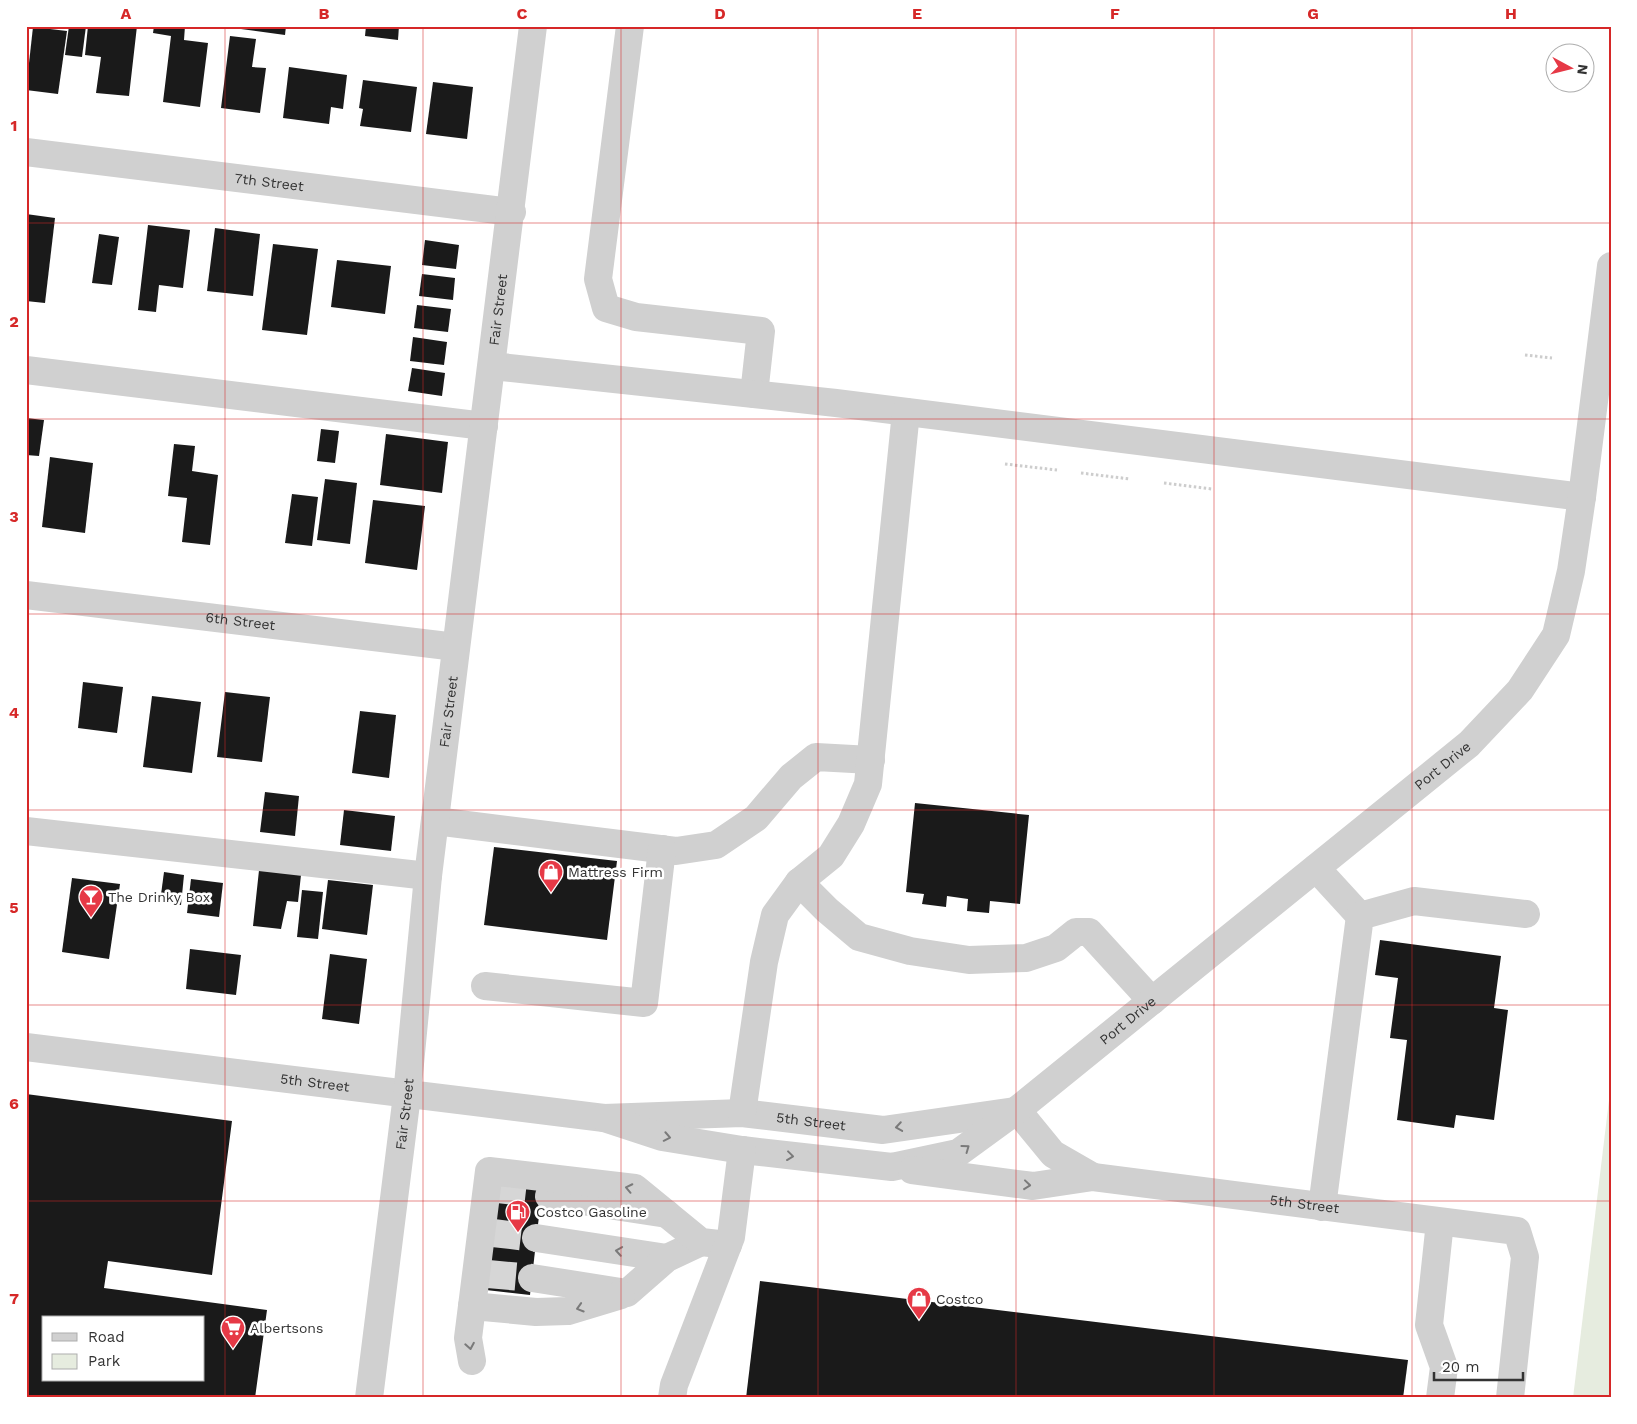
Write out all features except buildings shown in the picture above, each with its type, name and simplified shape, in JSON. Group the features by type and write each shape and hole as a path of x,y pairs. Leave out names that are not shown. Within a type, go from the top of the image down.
{"street":[{"name":"Fair Street","path":"369,1398 407,1094 428,876 512,212 533,26"},
{"path":"630,26 598,279 606,308 636,318 761,332 754,394"},
{"name":"7th Street","path":"26,152 512,212"},
{"name":"Port Drive","path":"1017,1110 1469,744 1520,690 1556,635 1571,571 1611,266"},
{"path":"492,366 906,412 1582,497"},
{"path":"26,370 484,426"},
{"path":"742,1113 766,953 775,916 799,882 831,856 852,824 868,784 906,412"},
{"name":"6th Street","path":"26,595 456,647"},
{"path":"435,821 676,851 716,845 756,818 791,776 816,756 871,760"},
{"path":"26,830 428,876"},
{"path":"485,986 644,1003 662,849"},
{"path":"1316,868 1360,916 1322,1207"},
{"path":"799,882 827,910 859,937 910,951 969,960 1026,958 1056,948 1076,932 1089,932 1152,1001"},
{"path":"1360,916 1414,901 1526,914"},
{"name":"5th Street","path":"26,1047 604,1118 742,1113 883,1130 1017,1110"},
{"name":"5th Street","path":"892,1167 958,1153 1017,1110"},
{"name":"5th Street","path":"1017,1110 1053,1154 1093,1177"},
{"name":"5th Street","path":"604,1118 662,1137 742,1150 892,1167 1033,1186 1093,1177 1516,1232 1525,1257 1510,1398"},
{"path":"672,1398 674,1385 731,1237 742,1150"},
{"path":"472,1362 468,1338 472,1306 482,1276 491,1192 488,1171 635,1188 701,1242 728,1246"},
{"path":"542,1194 668,1214"},
{"path":"1440,1222 1429,1325 1444,1367 1440,1398"},
{"path":"536,1238 667,1258"},
{"path":"472,1306 536,1312 568,1312 627,1293 667,1258 701,1242"},
{"path":"532,1278 627,1293"}],"path":[{"path":"1525,355 1552,358"},
{"path":"1005,464 1057,470"},
{"path":"1081,473 1130,479"},
{"path":"1164,483 1212,489"}],"green space":[{"path":"1611,1099 1611,1398 1573,1398 1609,1100"}],"tunnel":[{"path":"498,1189 542,1194"},
{"path":"493,1233 536,1238"},
{"path":"488,1274 532,1278"}],"place":[{"name":"Mattress Firm","path":"551,893"},
{"name":"The Drinky Box","path":"91,918"},
{"name":"Costco Gasoline","path":"518,1233"},
{"name":"Costco","path":"919,1320"},
{"name":"Albertsons","path":"233,1349"}]}
